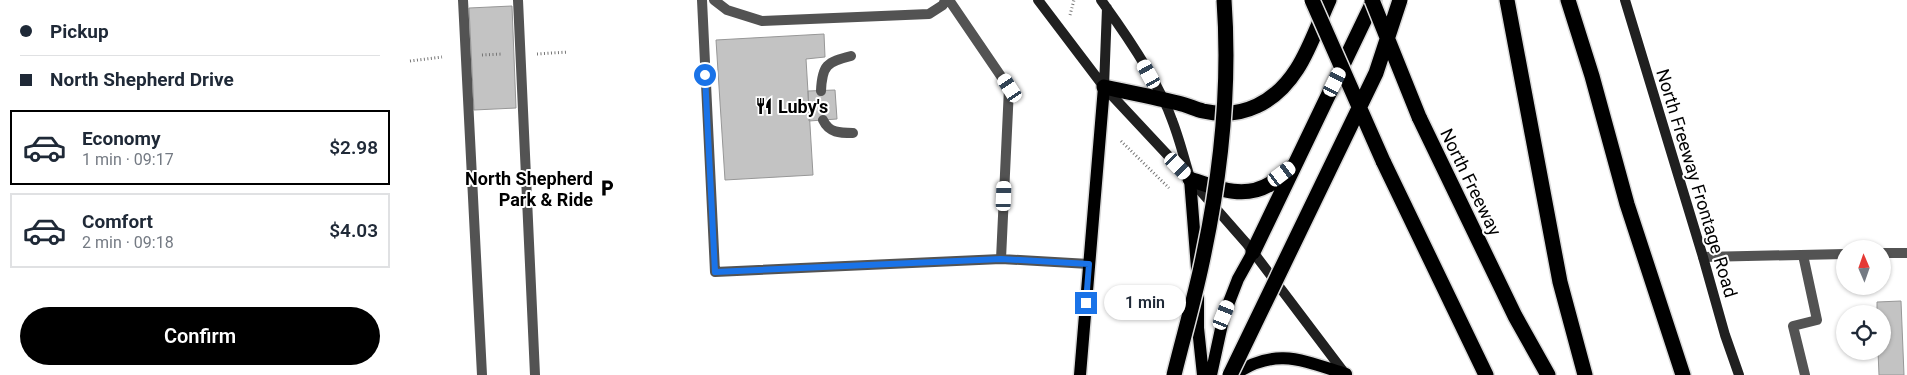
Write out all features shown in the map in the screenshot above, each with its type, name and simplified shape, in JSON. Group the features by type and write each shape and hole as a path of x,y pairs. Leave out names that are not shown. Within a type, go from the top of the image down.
{"highway":[{"path":"1174,375 1204,252 1217,178 1225,64 1224,0"},
{"path":"1312,0 1383,161 1486,375"},
{"path":"1104,87 1163,99 1203,111 1241,112 1259,106 1274,97 1299,67 1329,0"},
{"path":"1253,252 1373,0"},
{"name":"North Freeway","path":"1373,0 1419,117 1515,316 1548,375"},
{"path":"1232,375 1376,73 1400,0"},
{"path":"1500,0 1507,11 1513,30"},
{"path":"1507,0 1560,282 1585,375"},
{"path":"1568,0 1592,76 1628,204 1683,375"},
{"path":"1190,179 1225,191 1247,191 1269,185 1296,164"}],"main road":[{"path":"1038,0 1104,87 1190,179 1253,252 1346,375"},
{"path":"1101,0 1108,4 1163,99 1172,118 1190,179 1197,248 1198,328 1203,375"},
{"name":"North Freeway Frontage Road","path":"1625,0 1725,335 1739,375"},
{"path":"1080,375 1104,87 1108,4"},
{"path":"1211,375 1224,315 1238,279 1253,252"},
{"path":"1232,375 1267,359 1287,358 1297,359 1346,375"}],"street":[{"path":"463,0 482,375"},
{"path":"518,0 535,375"},
{"path":"702,0 715,272 1001,259 1089,264"},
{"path":"714,0 727,10 762,21 929,14 947,0 1010,88 1001,259"},
{"path":"821,90 823,71 828,63 851,56"},
{"path":"823,120 826,126 832,130 842,133 853,133"},
{"path":"1891,253 1907,252"},
{"path":"1703,257 1836,254"},
{"path":"1803,255 1817,320 1792,326 1806,375"}],"path":[{"path":"1070,16 1074,0"},
{"path":"531,54 568,52"},
{"path":"481,55 503,54"},
{"path":"410,61 442,57"},
{"path":"1121,141 1169,188"}],"building":[{"path":"512,6 516,108 474,110 469,8"},
{"name":"Luby's","path":"824,34 825,57 806,59 813,175 725,180 716,40"},
{"path":"835,90 837,119 809,121 808,91"},
{"path":"1901,301 1904,375 1879,375 1878,360 1891,360 1891,305 1877,305 1877,302"}],"place":[{"name":"Luby's","path":"764,106"},
{"name":"North Shepherd Park & Ride","path":"607,188"}],"route":[{"path":"705,75 715,272 1001,259 1089,264 1086,303"}]}
